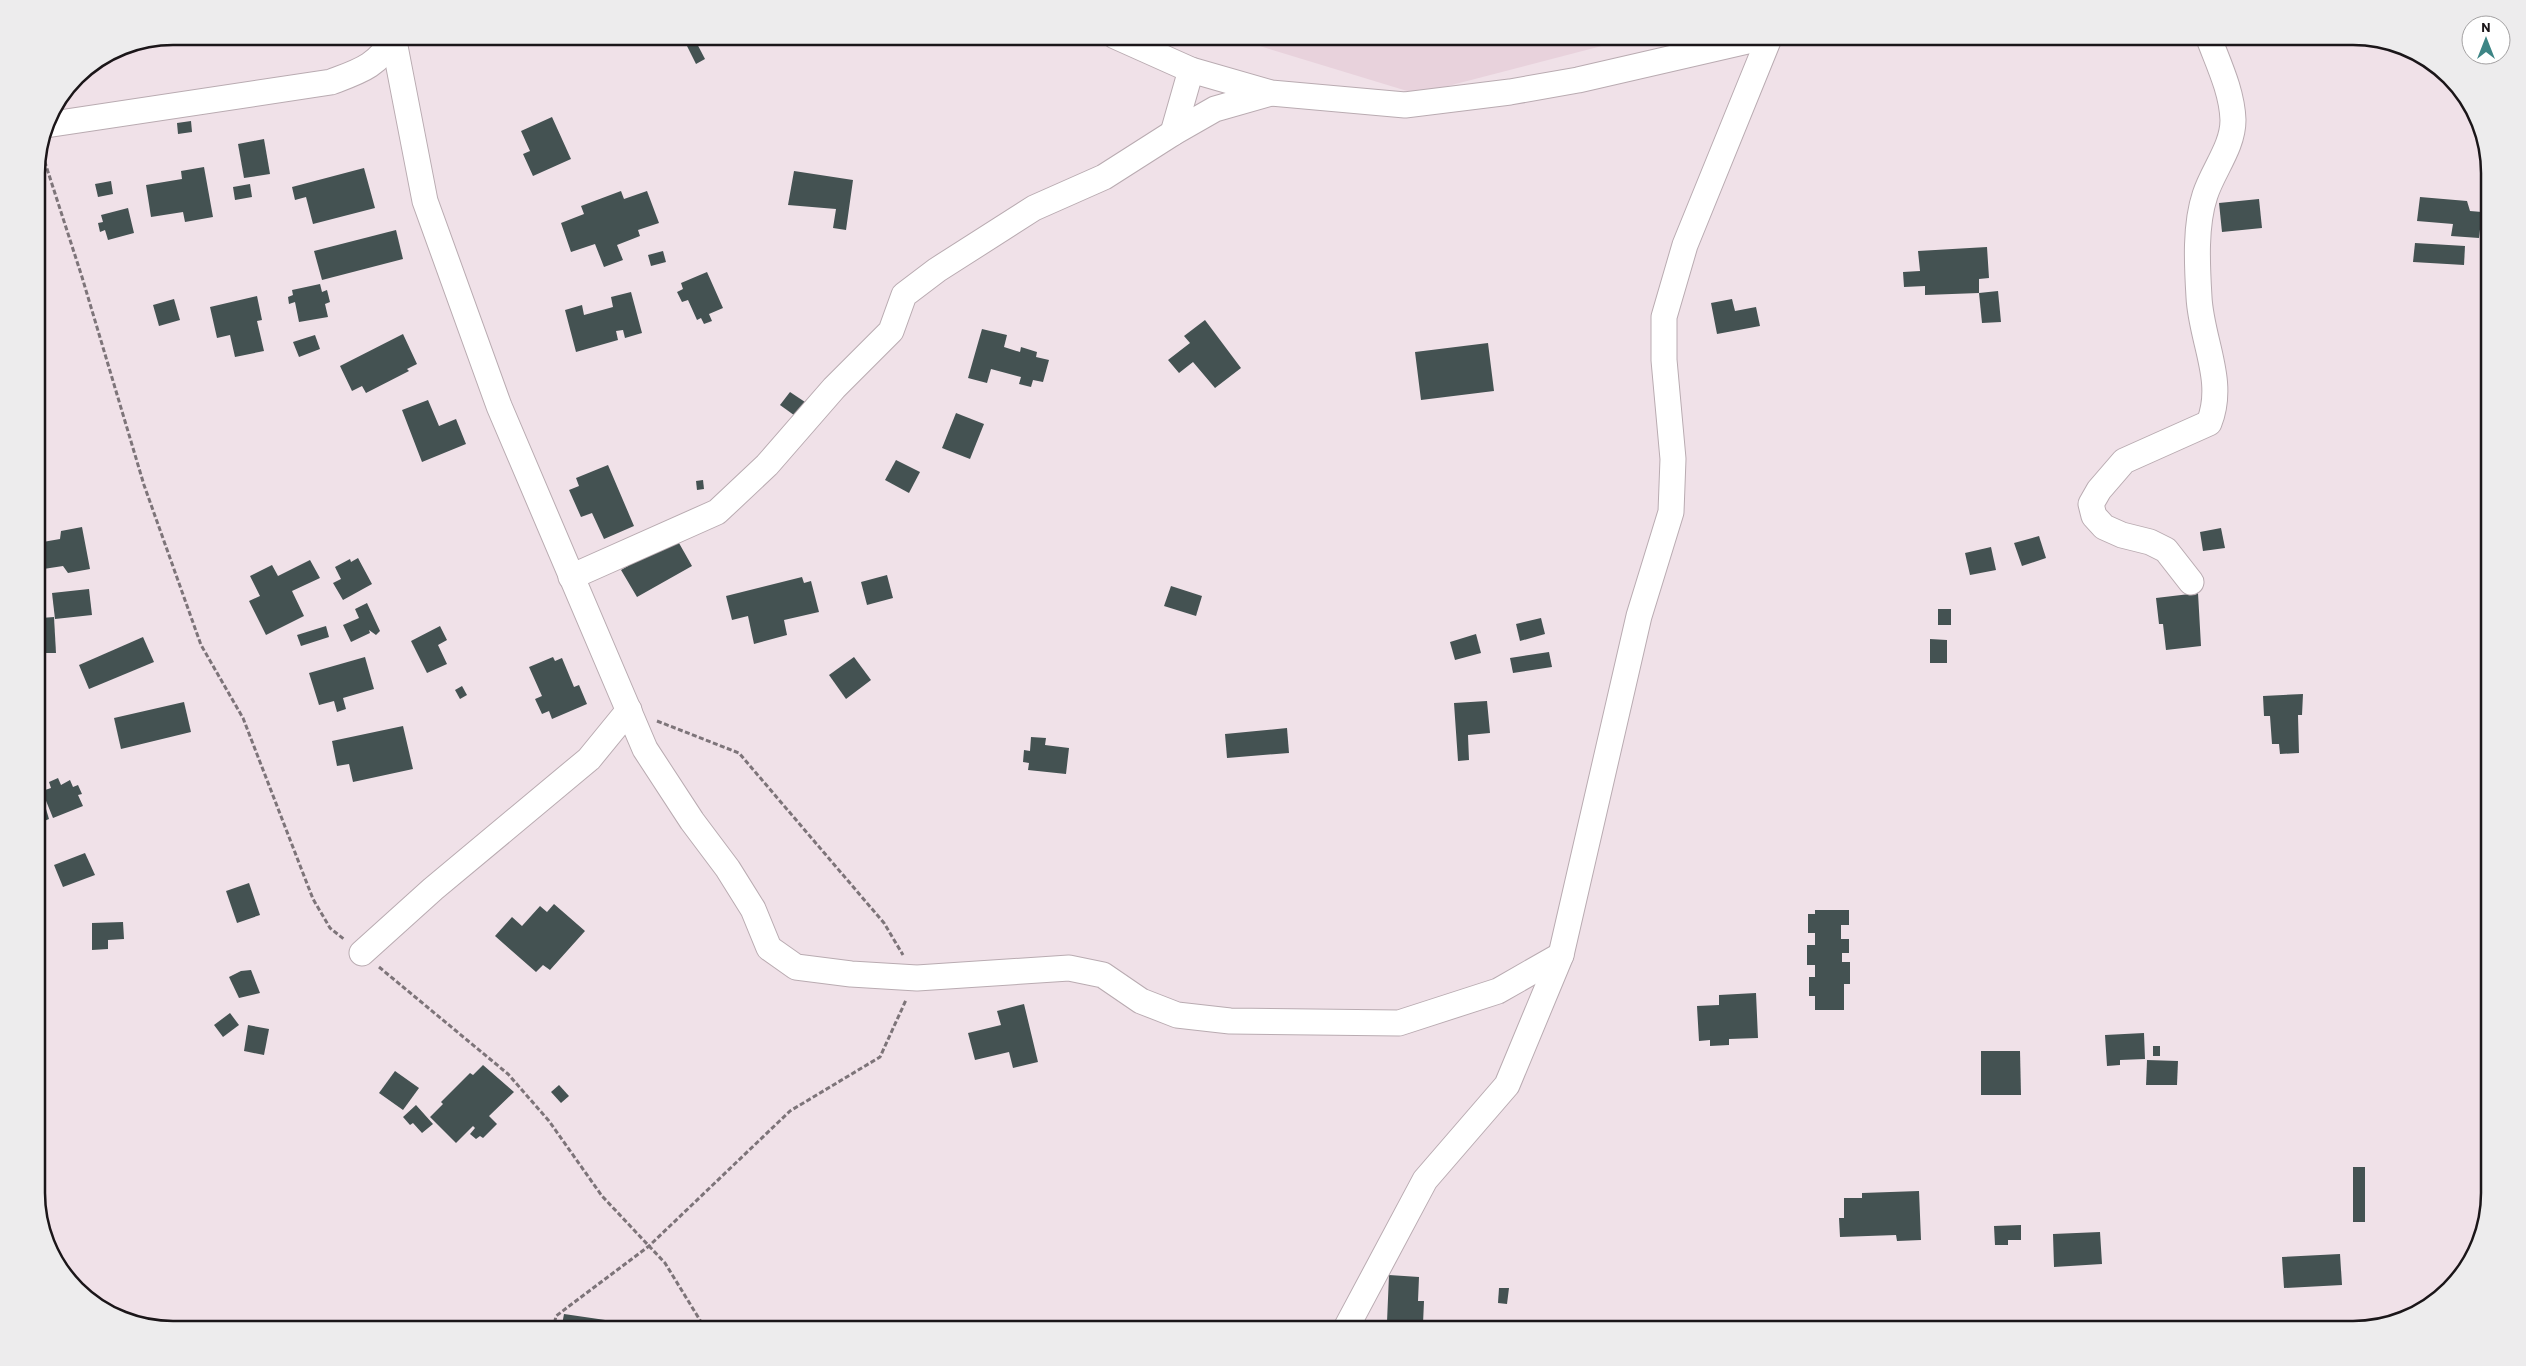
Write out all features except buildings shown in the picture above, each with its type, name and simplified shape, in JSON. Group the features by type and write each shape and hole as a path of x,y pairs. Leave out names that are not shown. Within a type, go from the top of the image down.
{"street":[{"path":"55,124 331,82 365,69 385,53 390,45"},
{"path":"396,45 425,201 499,406 645,749 692,821 728,869 753,909 770,948 796,967 917,978 1069,968 1104,976 1141,1000 1177,1015 1230,1021 1399,1023 1498,991 1561,955"},
{"path":"1135,45 1191,70 1272,93 1405,105 1510,92 1578,80 1730,45"},
{"path":"1350,1321 1425,1180 1507,1084 1561,955 1639,616 1671,512 1673,459 1664,360 1664,317 1685,245 1765,45"},
{"path":"2190,582 2166,550 2150,542 2122,535 2104,527 2094,516 2091,504 2099,490 2124,460 2209,423 2215,408 2216,389 2213,364 2203,334 2199,297 2200,214 2206,192 2227,146 2233,122 2225,81 2211,45"},
{"path":"1172,133 1191,70"},
{"path":"571,577 717,512 767,465 834,388 890,331 904,295 937,270 1034,208 1104,177 1172,133 1215,110 1272,93"},
{"path":"362,953 433,889 589,759 629,710"}],"path":[{"path":"45,163 144,485 201,645 243,718 313,899 330,928 508,1074 548,1121 602,1196 665,1263 700,1321"},
{"path":"555,1321 556,1316 649,1246 790,1111 880,1057 917,978 884,923 739,753 629,710"}],"shaded area":[{"path":"1256,45 1605,45 1417,94"}]}
